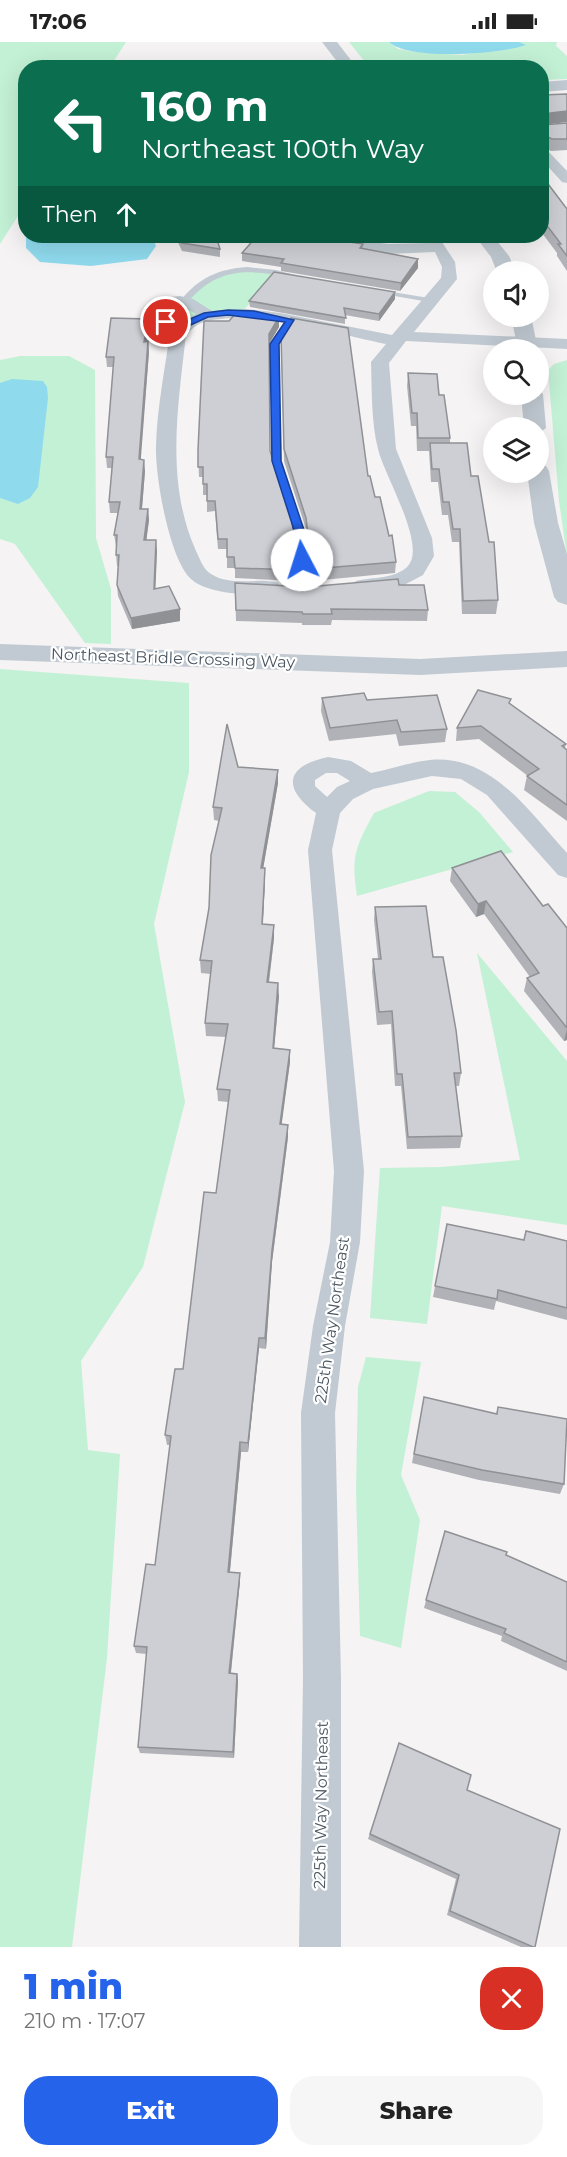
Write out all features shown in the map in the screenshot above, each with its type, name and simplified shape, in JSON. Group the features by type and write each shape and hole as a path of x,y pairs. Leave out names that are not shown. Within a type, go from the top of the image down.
{"street":[{"path":"328,42 343,60"},
{"path":"549,86 567,85"},
{"path":"549,160 567,179"},
{"path":"350,243 388,249 422,243"},
{"path":"348,585 388,583 405,579 417,572 425,552 424,537 402,492 387,448 380,362 429,300 449,279 451,272 435,243"},
{"path":"490,243 502,261"},
{"path":"207,315 185,300 166,302 154,310 158,318 182,326 207,315 241,313 290,320 396,341 433,352 483,354"},
{"path":"182,326 174,353 165,447 176,522 197,574 207,581 239,588 327,586"},
{"path":"396,341 425,339 483,344"},
{"path":"549,346 567,344"},
{"path":"549,353 567,357"},
{"path":"540,483 546,523 567,597"},
{"name":"Northeast Bridle Crossing Way","path":"347,663 567,636"},
{"name":"Northeast Bridle Crossing Way","path":"0,651 234,662 347,663 420,667 465,667 567,659"},
{"path":"367,782 342,766 332,765 314,768 306,775 303,784 307,792 329,810 345,793 367,782 432,768 466,772 495,789 567,868"},
{"name":"225th Way Northeast","path":"320,1947 322,1679 318,1413 329,1326 345,1242 349,1171 338,1026 320,850 329,810"}],"lane":[{"path":"185,300 210,276 221,271 255,269 301,277"},
{"path":"371,290 429,300"},
{"path":"290,320 275,344 277,461 299,530 305,587"}],"green space":[{"path":"0,42 126,42 114,60 18,60 18,216 0,244"},
{"path":"349,42 389,42 398,49 462,55 525,45 519,42 557,42 556,46 567,56 567,79 549,80 549,60 363,60"},
{"path":"233,269 278,273 241,313 182,326 154,310 185,300 210,276"},
{"path":"20,356 69,356 95,370 96,538 111,589 111,644 85,643 15,544 0,539 0,360"},
{"path":"567,360 567,557 559,501 549,382 549,369 554,364"},
{"path":"0,669 189,683 189,772 154,924 185,1102 143,1267 81,1361 88,1450 120,1454 107,1658 72,1947 0,1947"},
{"path":"429,791 455,792 479,812 513,852 357,896 354,871 356,853 362,835 374,813"},
{"path":"477,953 567,1061 567,1225 442,1206 427,1324 370,1318 380,1168 441,1167 520,1160"},
{"path":"366,1357 421,1362 401,1475 420,1520 401,1648 360,1636 356,1490 358,1387"}],"water":[{"path":"389,42 519,42 526,45 476,53 434,54 400,48"},
{"path":"26,243 155,243 156,246 147,259 91,266 40,262 26,248"},
{"path":"12,379 43,381 47,387 48,398 38,487 30,498 18,504 0,498 0,383"}],"building":[{"path":"567,94 567,111 549,113 549,95"},
{"path":"567,123 567,139 549,138 549,124"},
{"path":"549,185 567,209 567,256 558,244 561,244 549,228"},
{"path":"182,243 218,243 220,249"},
{"path":"251,243 356,243 363,244 360,248 418,259 401,283 281,263 284,259 242,253"},
{"path":"274,272 395,292 379,314 344,308 346,318 249,301"},
{"path":"238,311 279,317 269,334 270,451 292,520 297,570 235,568 234,557 227,557 227,539 218,539 215,501 207,501 207,484 203,484 203,467 198,467 204,321 229,321"},
{"path":"111,318 148,319 144,342 148,341 139,459 144,460 140,509 148,509 144,540 156,540 154,589 169,586 180,609 131,618 117,585 119,555 116,555 117,535 114,535 120,502 109,502 113,457 106,457 114,357 106,357"},
{"path":"291,318 348,328 368,476 370,476 375,497 380,497 389,536 392,535 396,562 312,569 306,518 284,449 281,334"},
{"path":"408,373 437,374 439,395 444,395 450,438 418,438 417,413 412,413"},
{"path":"430,443 467,443 471,476 478,476 489,542 494,542 498,600 463,601 460,529 453,529 449,502 443,502 439,469 432,469"},
{"path":"398,579 399,585 424,585 428,610 331,609 332,614 303,614 302,612 236,610 235,583 306,587"},
{"path":"478,690 511,699 509,703 566,744 562,746 567,750 567,805 527,776 539,769 481,726 457,728"},
{"path":"364,693 367,700 437,695 447,729 401,732 397,720 330,728 322,698"},
{"path":"227,724 238,767 278,770 261,868 265,868 262,924 274,925 267,982 278,983 273,1048 290,1050 280,1124 288,1125 272,1250 265,1338 259,1338 248,1443 240,1442 228,1572 240,1573 229,1673 237,1674 233,1752 138,1747 147,1647 134,1646 146,1564 155,1565 171,1436 165,1435 175,1369 183,1369 204,1192 216,1193 230,1090 217,1089 228,1024 205,1023 212,961 200,960 209,908 211,855 222,808 213,807"},
{"path":"501,851 543,906 548,904 567,928 567,1028 527,978 539,973 486,901 478,904 452,868"},
{"path":"426,906 433,957 443,957 456,1030 461,1073 454,1073 462,1136 408,1137 402,1074 397,1074 392,1011 379,1012 373,959 381,959 375,907"},
{"path":"447,1224 524,1240 526,1231 567,1241 567,1308 498,1290 497,1299 435,1286"},
{"path":"424,1397 497,1414 498,1407 567,1419 564,1484 482,1470 414,1454"},
{"path":"445,1531 507,1552 506,1555 567,1582 567,1662 504,1633 506,1629 426,1600"},
{"path":"399,1743 471,1775 467,1790 560,1829 535,1947 450,1911 459,1875 370,1834"}],"route":[{"path":"166,322 182,326 207,315 228,313 254,314 290,320 278,334 275,344 277,461 282,483 299,530 302,560"}]}
